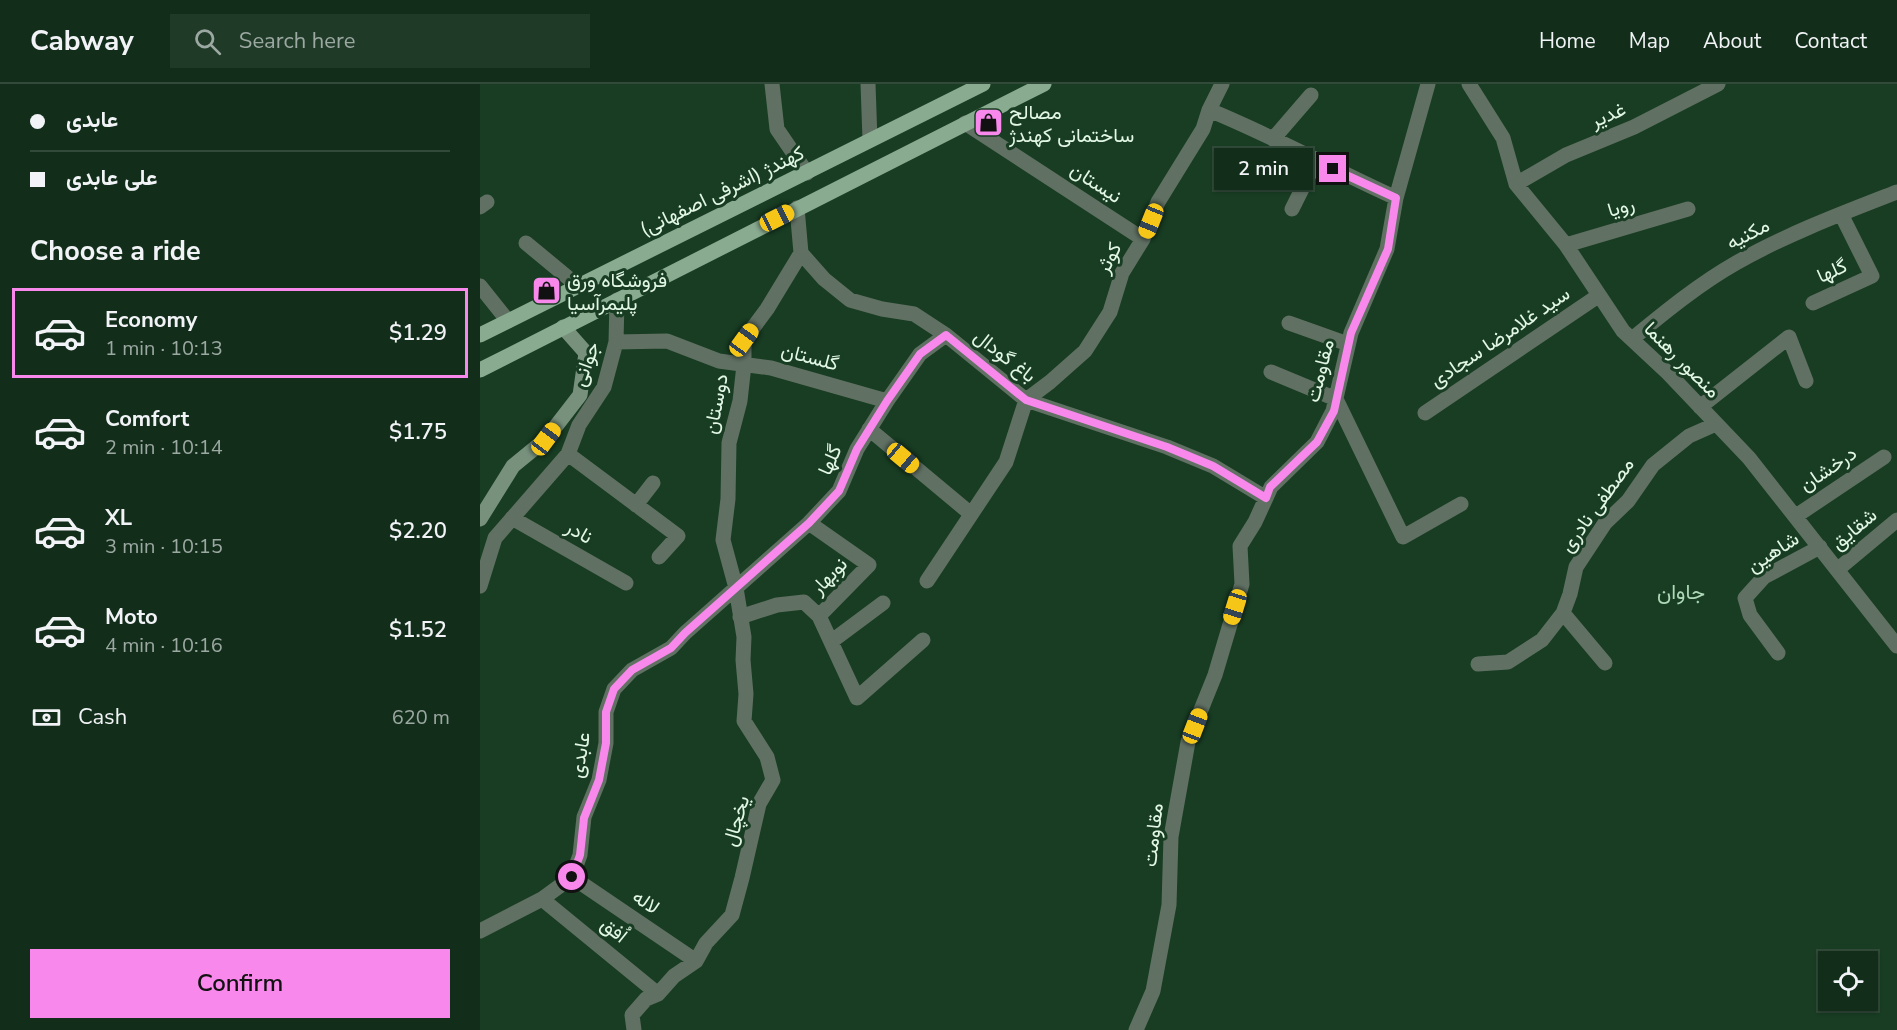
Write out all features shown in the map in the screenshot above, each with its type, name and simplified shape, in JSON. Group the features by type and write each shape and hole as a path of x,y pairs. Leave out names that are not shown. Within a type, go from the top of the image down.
{"main road":[{"name":"کهندژ (اشرفی اصفهانی)","path":"480,335 983,84"},
{"path":"1010,101 1029,84"},
{"path":"480,370 1044,84"}],"street":[{"path":"772,84 777,129 807,173"},
{"path":"868,84 870,140"},
{"name":"کوثر","path":"1026,400 1084,351 1110,312 1122,273 1143,239 1158,202 1203,129 1209,110 1222,84"},
{"name":"مقاومت","path":"1136,1030 1153,991 1167,916 1171,837 1188,742 1215,675 1242,584 1240,546 1255,522 1270,487 1317,442 1334,411 1351,333 1388,249 1396,198 1428,84"},
{"name":"منصور رهنما","path":"1469,84 1503,138 1516,184 1566,245 1623,331 1668,373 1749,458 1897,646"},
{"name":"غدیر","path":"1516,184 1566,155 1634,127 1718,84"},
{"path":"1273,139 1311,95"},
{"path":"1209,110 1396,198"},
{"name":"نیستان","path":"965,123 1143,239"},
{"path":"1292,209 1316,161"},
{"name":"مکنیه","path":"1632,339 1679,300 1736,263 1841,214 1897,192"},
{"path":"797,208 801,253"},
{"name":"رویا","path":"1566,245 1688,209"},
{"name":"گلها","path":"1813,303 1872,276 1841,214"},
{"path":"526,243 578,286"},
{"name":"باغ گودال","path":"801,253 824,279 850,300 882,309 914,314 946,335 1026,400 1167,447 1213,466 1266,498"},
{"name":"دوستان","path":"736,588 723,540 728,499 729,443 740,401 744,340 767,309 801,253"},
{"path":"480,286 508,321"},
{"name":"سید غلامرضا سجادی","path":"1425,413 1598,296"},
{"name":"جوانی","path":"480,586 495,538 568,454 579,425 604,387 616,342 617,300"},
{"path":"1289,323 1348,344"},
{"name":"جوانی","path":"480,519 513,466 546,439 580,395 586,353 563,327"},
{"name":"گلها","path":"736,588 809,523 839,491 857,449 887,401 920,354 946,335"},
{"path":"1700,407 1789,338 1806,381"},
{"name":"گلستان","path":"616,342 667,341 719,362 771,368 887,401"},
{"path":"1271,372 1336,399 1403,537 1461,504"},
{"path":"927,581 1006,462 1026,400"},
{"name":"مصطفی نادری","path":"1478,664 1508,662 1542,640 1563,613 1576,567 1605,523 1628,501 1653,465 1689,436 1716,424"},
{"path":"869,429 971,514"},
{"path":"568,454 678,536 659,556"},
{"name":"درخشان","path":"1796,516 1884,457"},
{"path":"636,505 653,483"},
{"name":"نادر","path":"512,518 626,583"},
{"name":"شقایق","path":"1838,570 1897,520"},
{"name":"نوبهار","path":"809,523 869,565 819,616"},
{"name":"شاهین","path":"1778,652 1749,615 1745,598 1764,577 1820,547"},
{"name":"یخچال","path":"634,1030 632,1015 646,999 658,994 674,976 696,961 706,943 732,915 759,804 773,780 767,757 744,721 746,694 743,660 744,637 736,588"},
{"name":"عابدی","path":"572,877 580,855 584,818 599,780 606,743 606,712 614,689 632,670 671,648 736,588"},
{"path":"740,617 777,605 804,602 819,616 857,698 924,640"},
{"path":"832,641 883,603"},
{"path":"1563,613 1605,663"},
{"path":"480,931 542,899 572,877"},
{"name":"لاله","path":"572,877 696,961"},
{"name":"اُفق","path":"542,899 658,994"}],"place":[{"name":"مصالح ساختمانی کهندژ","path":"988,123"},
{"name":"فروشگاه ورق پلیمرآسیا","path":"546,291"}],"district":[{"name":"جاوان","path":"1681,592"}],"route":[{"path":"572,877 580,855 584,818 599,780 606,743 606,712 614,689 632,670 671,648 809,523 839,491 857,449 920,354 946,335 1026,400 1167,447 1213,466 1266,498 1270,487 1317,442 1334,411 1351,333 1388,249 1396,198 1333,169"}]}
